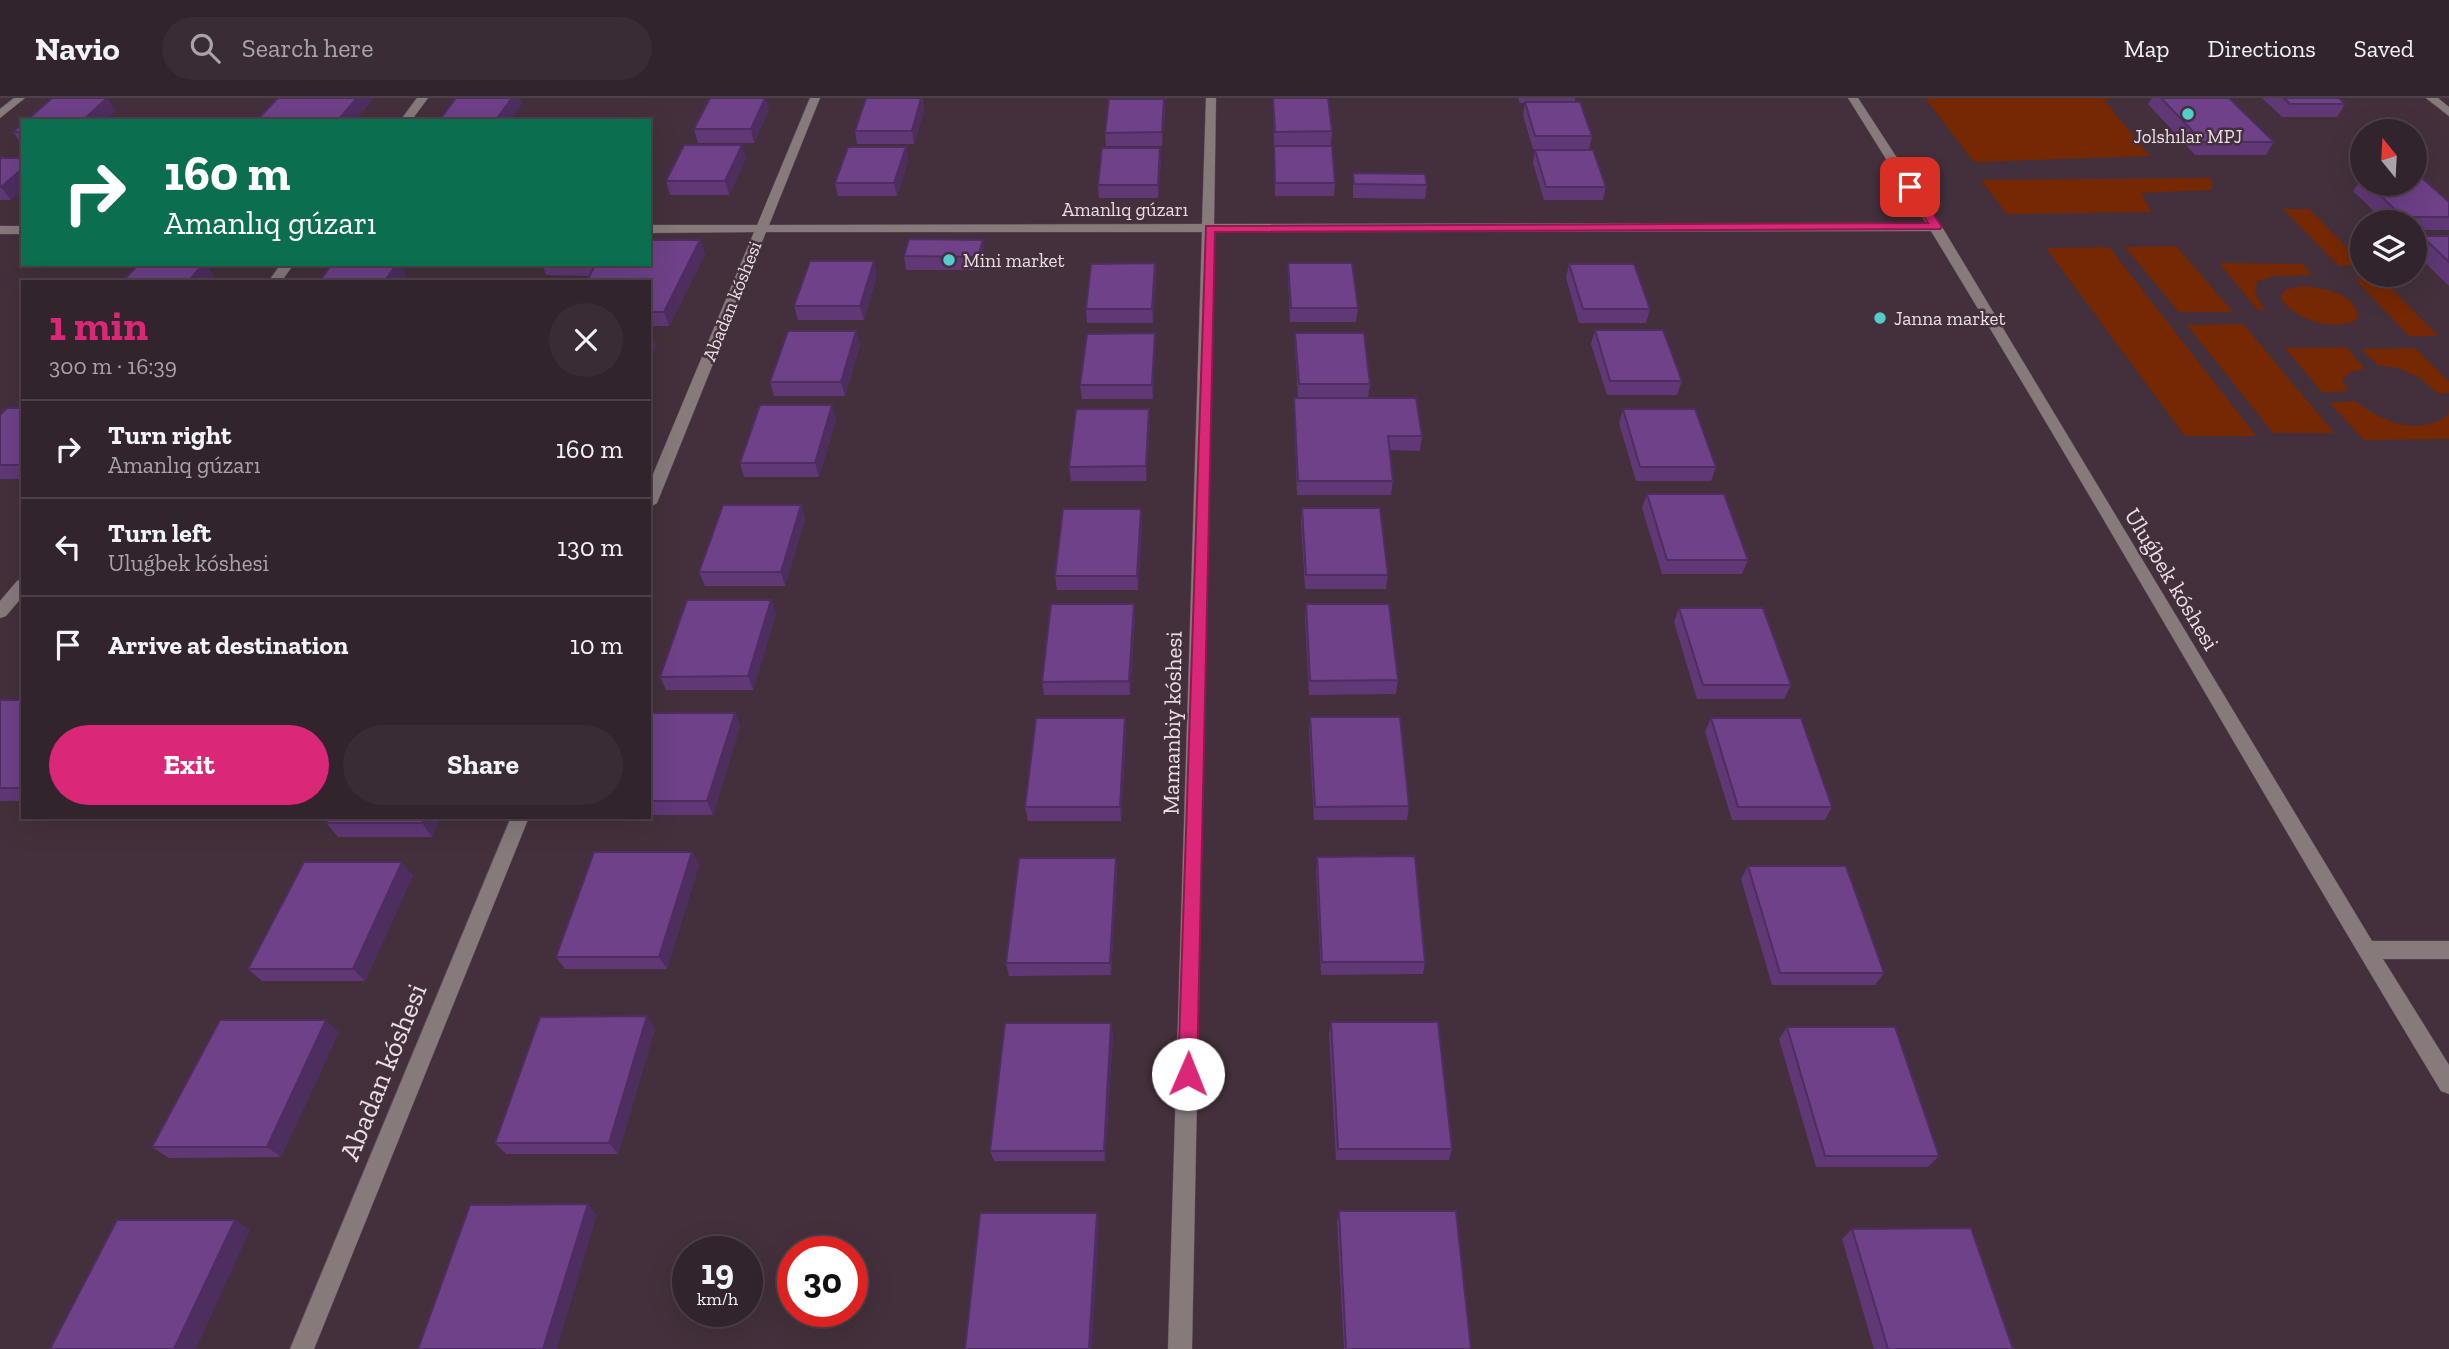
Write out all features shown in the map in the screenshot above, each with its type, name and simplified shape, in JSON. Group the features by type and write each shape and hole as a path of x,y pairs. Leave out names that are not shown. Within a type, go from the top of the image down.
{"street":[{"path":"0,115 20,98"},
{"path":"407,119 423,98"},
{"name":"Abadan kóshesi","path":"651,498 815,98"},
{"name":"Mamanbiy kóshesi","path":"1181,1349 1210,228 1211,98"},
{"name":"Uluǵbek kóshesi","path":"1853,98 1936,227 2365,950 2449,1083"},
{"path":"2431,98 2449,113"},
{"name":"Amanlıq gúzarı","path":"651,229 1936,227"},
{"path":"0,230 21,230"},
{"path":"276,280 286,266"},
{"path":"0,612 21,587"},
{"name":"Abadan kóshesi","path":"302,1349 519,819"},
{"path":"2365,950 2449,950"}],"shaded area":[{"path":"1925,98 2112,98 2104,100 2150,156 1974,162"},
{"path":"2212,178 2212,190 2141,193 2151,212 2007,214 1981,180"},
{"path":"2283,209 2309,209 2350,251 2350,266 2339,266"},
{"path":"2176,246 2233,312 2179,312 2125,247"},
{"path":"2109,247 2256,436 2185,436 2046,248"},
{"path":"2219,263 2302,264 2312,275 2273,276 2257,281 2255,293 2265,310 2258,310"},
{"path":"2302,286 2328,290 2346,298 2357,310 2357,319 2338,325 2327,324 2297,313 2282,300 2282,294 2285,290"},
{"path":"2363,287 2390,287 2438,336 2409,336"},
{"path":"2243,324 2334,433 2273,433 2187,325"},
{"path":"2346,347 2365,369 2350,372 2342,380 2348,391 2323,393 2285,348"},
{"path":"2415,348 2449,382 2449,393 2437,393 2420,378 2398,368 2378,365 2361,349"},
{"path":"2355,401 2376,415 2412,426 2436,422 2448,415 2449,405 2449,439 2364,440 2330,403"}],"building":[{"path":"52,98 107,98 84,119 28,119"},
{"path":"278,98 357,98 339,119 258,119"},
{"path":"456,98 512,98 496,119 440,119"},
{"path":"710,98 765,98 751,129 694,129"},
{"path":"866,98 921,98 912,131 855,131"},
{"path":"1273,98 1328,98 1332,131 1275,132"},
{"path":"2161,98 2229,98 2274,142 2203,142"},
{"path":"2284,98 2339,98 2345,104 2290,104"},
{"path":"1109,99 1164,99 1162,132 1105,133"},
{"path":"1525,102 1580,102 1592,136 1535,136"},
{"path":"684,145 742,145 725,181 666,181"},
{"path":"1274,146 1332,146 1335,183 1275,183"},
{"path":"848,147 906,147 894,183 835,183"},
{"path":"1102,148 1160,148 1158,185 1098,185"},
{"path":"1535,150 1593,150 1606,187 1546,187"},
{"path":"0,158 21,158 21,170 0,187"},
{"path":"1353,173 1425,174 1427,185 1354,184"},
{"path":"2427,182 2449,202 2449,217 2427,217 2427,210 2396,210 2381,196 2427,196"},
{"path":"2427,236 2449,236 2449,262 2427,241"},
{"path":"909,239 983,240 978,257 904,256"},
{"path":"651,240 700,240 664,312 651,312 651,280 587,280 595,266 651,266"},
{"path":"810,261 874,261 860,306 794,306"},
{"path":"1155,263 1152,309 1086,309 1091,264"},
{"path":"1288,263 1352,263 1358,308 1291,308"},
{"path":"1569,264 1634,264 1650,309 1583,309"},
{"path":"137,266 201,266 190,280 124,280"},
{"path":"331,266 396,266 385,280 320,280"},
{"path":"1595,330 1663,330 1682,381 1610,381"},
{"path":"788,331 856,331 841,382 770,382"},
{"path":"1155,333 1152,385 1080,385 1087,334"},
{"path":"1295,333 1364,333 1370,384 1299,384"},
{"path":"1294,398 1416,398 1422,436 1388,436 1393,481 1298,481"},
{"path":"760,405 832,405 815,463 740,463"},
{"path":"7,408 21,408 21,465 0,465 0,415"},
{"path":"1076,409 1149,409 1146,466 1069,467"},
{"path":"1623,409 1695,409 1716,467 1640,467"},
{"path":"1647,494 1724,494 1748,560 1667,560"},
{"path":"723,505 801,505 781,572 699,572"},
{"path":"1302,508 1380,508 1388,575 1306,575"},
{"path":"1063,509 1141,509 1137,576 1055,576"},
{"path":"687,600 771,600 748,676 660,677"},
{"path":"1051,604 1134,604 1129,681 1042,682"},
{"path":"1306,604 1389,604 1398,680 1310,681"},
{"path":"1679,608 1763,608 1791,685 1703,685"},
{"path":"0,700 21,700 21,788 0,788"},
{"path":"651,713 735,713 707,801 651,801"},
{"path":"1310,717 1400,717 1409,806 1315,807"},
{"path":"1036,718 1125,718 1120,807 1025,807"},
{"path":"1711,718 1801,718 1832,807 1738,807"},
{"path":"329,819 424,819 422,823 326,823"},
{"path":"594,852 692,852 659,957 556,957"},
{"path":"1415,856 1425,962 1322,962 1317,857"},
{"path":"1019,858 1116,858 1110,963 1006,963"},
{"path":"304,862 402,862 353,969 248,969"},
{"path":"1748,866 1846,866 1884,973 1780,973"},
{"path":"647,1016 609,1143 495,1143 540,1017"},
{"path":"220,1020 326,1020 267,1147 152,1147"},
{"path":"1331,1022 1438,1022 1452,1149 1338,1149"},
{"path":"1005,1023 1111,1023 1104,1151 990,1151"},
{"path":"1787,1027 1895,1027 1939,1156 1825,1156"},
{"path":"588,1204 543,1349 418,1349 470,1205"},
{"path":"1339,1211 1456,1211 1471,1349 1346,1349"},
{"path":"980,1213 1097,1213 1089,1349 965,1349"},
{"path":"117,1220 235,1220 174,1349 50,1349"},
{"path":"1971,1228 2013,1349 1888,1349 1852,1229"}],"place":[{"name":"Jolshılar MPJ","path":"2188,114"},
{"name":"Mini market","path":"949,260"},
{"name":"Janna market","path":"1880,318"}],"route":[{"path":"1188,1074 1210,228 1936,227 1910,187"}]}
